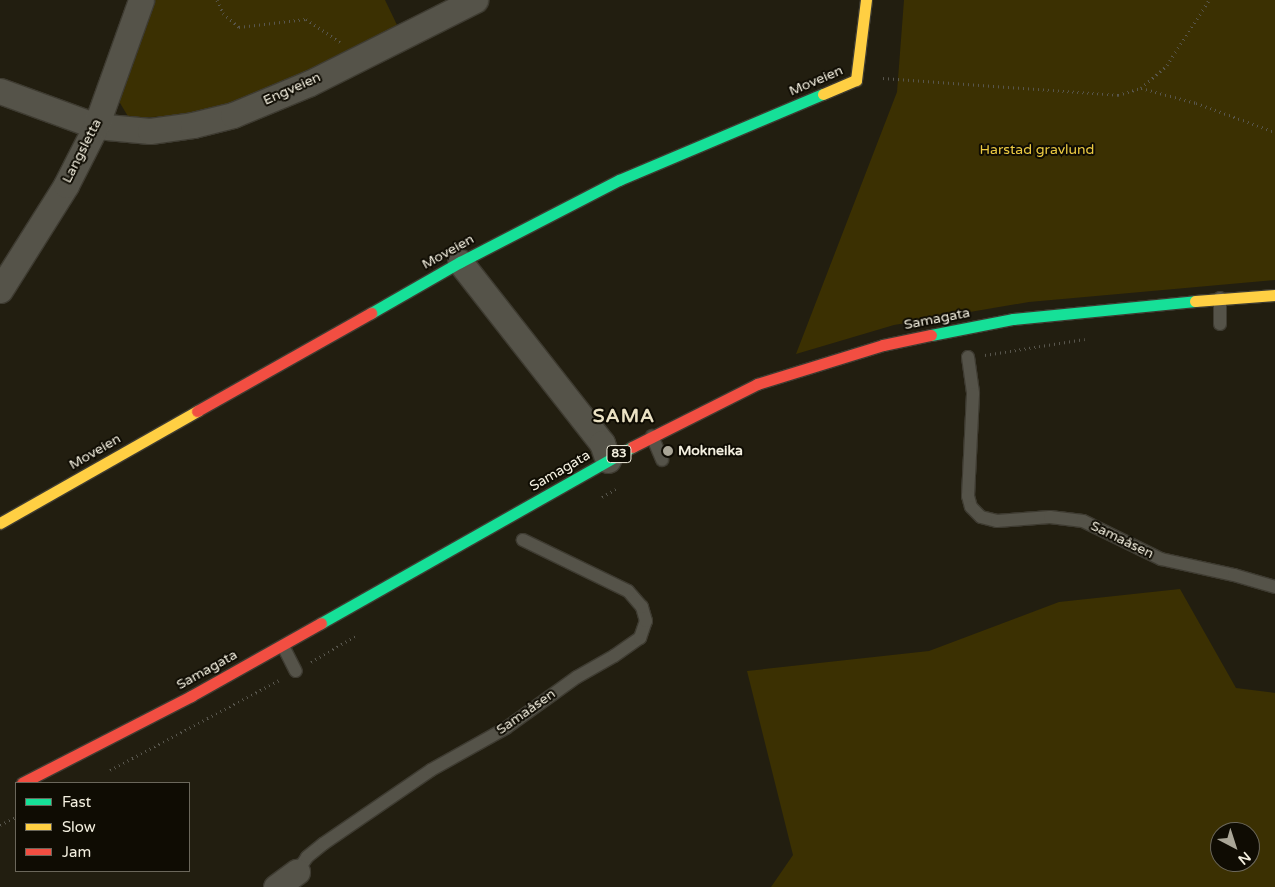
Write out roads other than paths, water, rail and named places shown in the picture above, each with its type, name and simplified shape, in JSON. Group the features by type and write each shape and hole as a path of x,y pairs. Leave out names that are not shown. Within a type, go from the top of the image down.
{"main road":[{"name":"Moveien","path":"0,523 460,262 619,180 856,80 866,0"},
{"name":"Samagata","path":"24,782 283,646 652,436 757,384 883,345 1013,319 1220,298 1275,295"}],"street":[{"name":"Langsletta","path":"0,290 66,184 96,126 141,0"},
{"name":"Engveien","path":"0,91 96,126 150,131 193,126 233,115 351,62 474,0"},
{"path":"460,262 602,443 608,460"},
{"name":"Samaåsen","path":"276,887 297,872"}],"lane":[{"path":"1220,298 1220,324"},
{"name":"Samaåsen","path":"968,357 973,394 968,496 971,507 981,517 997,521 1050,517 1082,521 1161,559 1234,574 1275,587"},
{"path":"652,436 662,460"},
{"name":"Samaåsen","path":"297,872 307,857 323,844 415,781 506,728 577,677 640,638 646,622 642,607 628,591 523,540"},
{"path":"283,646 296,671"}],"place":[{"name":"Mokneika","path":"668,451"}],"district":[{"name":"SAMA","path":"624,417"}],"park label":[{"name":"Harstad gravlund","path":"1037,150"}]}
